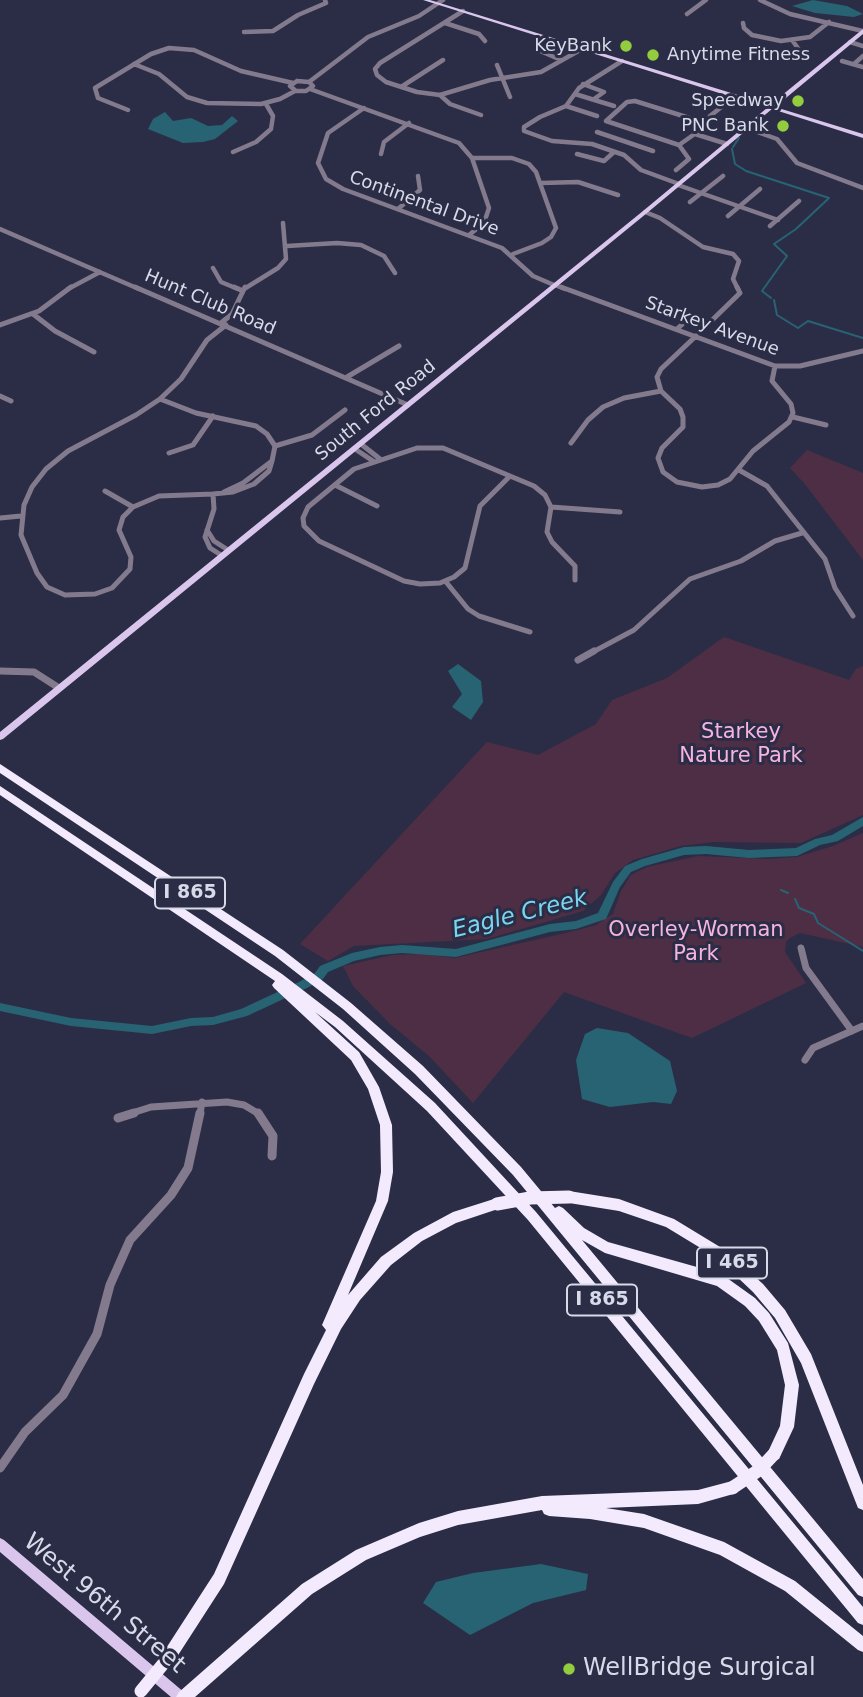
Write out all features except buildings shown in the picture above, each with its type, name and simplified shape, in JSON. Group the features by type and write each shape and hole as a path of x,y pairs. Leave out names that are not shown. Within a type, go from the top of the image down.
{"highway":[{"name":"I 865","path":"0,768 279,953 336,997 437,1087 517,1171 863,1590"},
{"name":"I 865","path":"0,790 225,940 410,1087 497,1176 863,1618"},
{"path":"309,1379 379,1210 386,1182 388,1149 384,1115 366,1073 348,1047 312,1008"},
{"path":"183,1697 289,1603 342,1566 381,1545 458,1518 542,1503 698,1497 732,1488 753,1475 774,1454 789,1420 791,1373 778,1338 757,1309 740,1294 712,1278 614,1251 591,1239 572,1225 517,1171"},
{"name":"I 465","path":"139,1694 168,1658 204,1605 233,1553 309,1379 343,1314 362,1287 386,1261 407,1244 443,1223 497,1203 530,1198 569,1197 619,1205 670,1223 708,1244 753,1283 780,1314 803,1353 863,1503"},
{"path":"493,1512 543,1509 590,1512 644,1521 698,1538 777,1577 823,1610 863,1645"}],"main road":[{"path":"425,0 440,2 863,136"},
{"name":"South Ford Road","path":"0,737 863,32"},
{"name":"West 96th Street","path":"0,1544 183,1697"}],"street":[{"path":"244,32 265,33 279,29 298,15 326,3 325,0"},
{"path":"687,14 706,0"},
{"path":"760,0 790,14 863,32"},
{"path":"128,110 98,98 94,91 102,82 160,50 182,48 212,56 245,72 293,83 309,82 368,37 419,16 440,2"},
{"path":"463,11 377,66 375,72 379,78 423,94 440,95 502,78 541,72 582,49"},
{"path":"743,23 747,32 758,38 792,40 810,37 829,22"},
{"path":"445,23 479,34 485,41"},
{"path":"792,40 800,51"},
{"path":"851,42 863,45"},
{"path":"538,50 561,60"},
{"path":"854,64 863,56"},
{"path":"401,87 443,60"},
{"path":"622,61 583,84 566,106 540,117 524,127 524,131 559,143 592,144 612,151 629,158 641,170 778,220"},
{"path":"842,61 863,67"},
{"path":"134,64 156,73 183,95 198,101 239,106 266,103 295,90 310,89 459,143 472,158 489,211 484,223 469,235"},
{"path":"496,65 510,97"},
{"path":"309,82 313,85 310,89"},
{"path":"293,83 290,86 295,90"},
{"path":"583,84 604,92 594,99"},
{"path":"575,94 614,106"},
{"path":"440,95 450,104 481,115"},
{"path":"710,117 734,97"},
{"path":"676,170 689,159 679,145 606,121 627,102 635,101 696,120 699,124 696,133 679,145"},
{"path":"233,152 256,142 271,129 273,116 266,103"},
{"path":"566,106 597,116"},
{"name":"Continental Drive","path":"364,108 328,133 318,158 318,167 326,179 339,187 513,254 533,276 556,284"},
{"path":"381,154 384,142 409,123"},
{"path":"746,128 777,139 797,163 863,188"},
{"path":"597,132 653,151"},
{"path":"696,133 728,144"},
{"path":"577,154 604,161 622,140"},
{"path":"472,158 500,157 522,161 534,169 541,183 556,228 551,237 542,243 513,254"},
{"path":"398,209 420,190 418,176"},
{"path":"690,202 723,176"},
{"path":"541,183 574,181 618,195"},
{"path":"728,216 760,189"},
{"path":"770,226 799,201"},
{"path":"645,212 713,251 736,256 739,261 733,279 740,293 703,329"},
{"path":"160,399 256,426 267,434 275,446 269,471 254,484 241,490 159,496 133,507 119,526 121,539 131,557 127,574 105,592 83,596 60,593 41,580 23,543 21,516 32,486 54,461 160,399 181,379 207,340 232,314 241,290 281,266 287,256 283,223"},
{"name":"Hunt Club Road","path":"0,229 408,405"},
{"path":"287,246 344,243 361,246 384,256 395,273"},
{"path":"213,268 221,282 241,290"},
{"path":"0,325 33,314 62,292 100,272"},
{"name":"Starkey Avenue","path":"556,284 775,366 800,366 863,351"},
{"path":"33,314 55,331 94,352"},
{"path":"677,330 690,317 708,324"},
{"path":"696,336 659,373 657,380 661,391 680,410 684,422 680,431 659,453 663,472 677,482 702,487 725,482 739,470 753,451 793,417"},
{"path":"348,377 365,364 399,346"},
{"path":"775,366 772,381 791,404 793,417"},
{"path":"572,443 588,420 603,407 624,398 661,391"},
{"path":"0,396 10,401"},
{"path":"275,446 312,435 345,410"},
{"path":"169,453 193,445 213,416"},
{"path":"793,417 826,425"},
{"path":"424,439 424,447"},
{"path":"358,447 377,460"},
{"path":"510,476 482,502 468,562 461,573 446,582 427,584 404,581 319,541 308,533 304,526 305,512 354,469 424,447 449,450 510,476 541,491 551,507 547,533 575,566 575,580"},
{"path":"739,470 767,485 825,559 835,588 853,616"},
{"path":"335,485 377,506"},
{"path":"105,491 133,507"},
{"path":"213,494 214,509 205,535 208,545 221,555"},
{"path":"551,507 620,512"},
{"path":"0,518 21,516"},
{"path":"207,530 214,541 228,550"},
{"path":"578,660 635,630 685,582 741,561 775,541 802,533"},
{"path":"446,582 463,604 479,617 530,632"},
{"path":"0,671 34,672 59,688"},
{"path":"801,948 806,968 852,1031"},
{"path":"805,1059 813,1048 863,1026"},
{"path":"118,1118 143,1109 202,1102 244,1105 257,1112 273,1136 272,1156"},
{"path":"0,1468 25,1432 63,1395 97,1334 110,1285 131,1240 171,1195 188,1168 194,1150 202,1102"}],"green space":[{"path":"807,450 863,473 863,560 790,468"},
{"name":"Starkey Nature Park","path":"724,637 849,680 856,669 863,666 863,815 801,843 713,842 681,846 633,860 615,873 601,895 583,911 487,939 354,946 328,961 300,944 487,742 538,755 596,724 612,700 667,678"},
{"name":"Overley-Worman Park","path":"863,833 863,947 800,933 790,938 786,942 785,952 806,983 692,1038 564,992 473,1103 430,1057 389,1023 353,986 343,966 393,955 421,954 455,958 566,933 596,925 613,914 621,891 631,875 647,867 698,856 767,859 797,857"}],"water":[{"path":"813,0 847,6 863,14 854,17 815,13 792,6"},
{"path":"165,112 173,121 191,118 208,126 222,125 232,116 238,121 215,139 183,143 148,129 153,119"},
{"path":"458,664 481,681 483,702 471,720 452,707 462,694 448,671"},
{"path":"597,1028 628,1033 670,1061 677,1091 671,1104 653,1102 610,1107 582,1099 576,1060 585,1034"},
{"path":"541,1564 588,1574 586,1590 533,1603 470,1635 423,1603 436,1582 473,1573"}],"waterway":[{"path":"733,147 739,138"},
{"path":"732,149 735,164 746,171 829,198 796,229 774,244 787,256 762,291 771,298"},
{"path":"774,300 777,315 798,328 808,321 863,338"},
{"name":"Eagle Creek","path":"0,1007 71,1022 152,1030 191,1022 213,1021 243,1013 303,985 319,976 324,969 352,957 402,949 456,953 550,928 576,925 602,916 616,885 628,869 642,863 684,851 749,854 797,852 818,842 835,838 863,821"},
{"path":"781,890 788,893"},
{"path":"795,899 799,908 814,914 818,923 863,951"}],"place":[{"name":"KeyBank","path":"626,46"},
{"name":"Anytime Fitness","path":"653,55"},
{"name":"Speedway","path":"798,101"},
{"name":"PNC Bank","path":"783,126"},
{"name":"WellBridge Surgical","path":"569,1669"}]}
